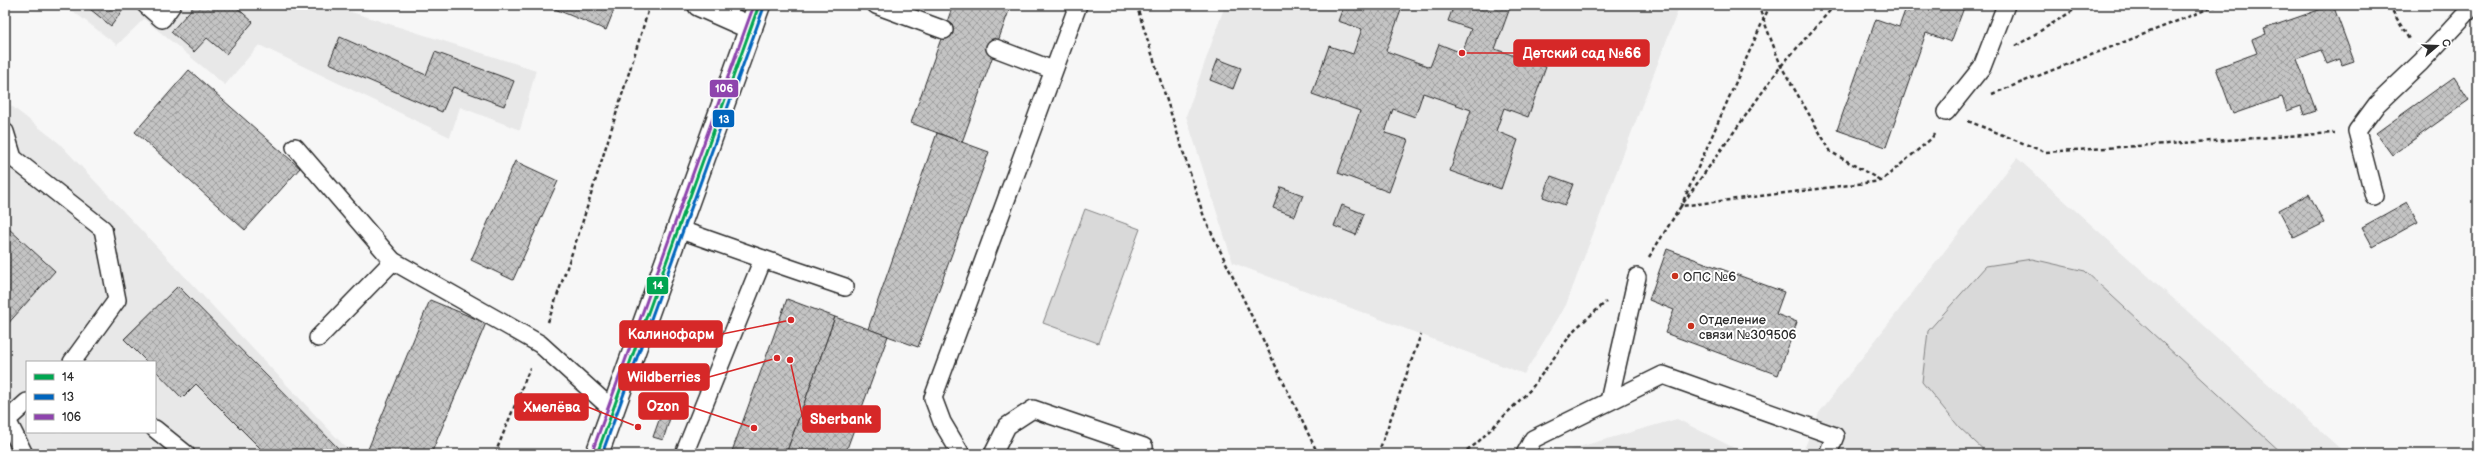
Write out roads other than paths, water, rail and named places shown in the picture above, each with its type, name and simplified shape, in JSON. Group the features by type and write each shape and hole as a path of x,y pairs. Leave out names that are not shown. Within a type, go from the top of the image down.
{"main road":[{"path":"699,5 751,28"},
{"path":"597,454 759,5"}],"lane":[{"path":"146,5 162,19 172,5"},
{"path":"876,5 944,30"},
{"path":"961,454 942,422 933,398 1078,5"},
{"path":"1946,112 1982,66 2006,5"},
{"path":"2374,196 2356,132 2378,104 2421,62 2474,5"},
{"path":"995,48 1054,70"},
{"path":"5,132 9,160 103,229 118,300 74,361"},
{"path":"295,147 394,261 540,344 612,410"},
{"path":"678,229 845,287"},
{"path":"684,454 763,259"},
{"path":"318,338 394,261"},
{"path":"1609,401 1637,277"},
{"path":"1525,454 1533,439 1663,375 1835,436 1828,454"},
{"path":"24,454 6,419 26,403"},
{"path":"993,454 1007,426 1033,409 1144,447"},
{"path":"156,429 186,454"}],"place":[{"name":"Детский сад №66","path":"1462,53"},
{"name":"ОПС №6","path":"1675,276"},
{"name":"Калинофарм","path":"791,320"},
{"name":"Отделение связи №309506","path":"1691,326"},
{"name":"Wildberries","path":"777,358"},
{"name":"Sberbank","path":"790,360"},
{"name":"Хмелёва","path":"638,427"},
{"name":"Ozon","path":"754,428"}]}
